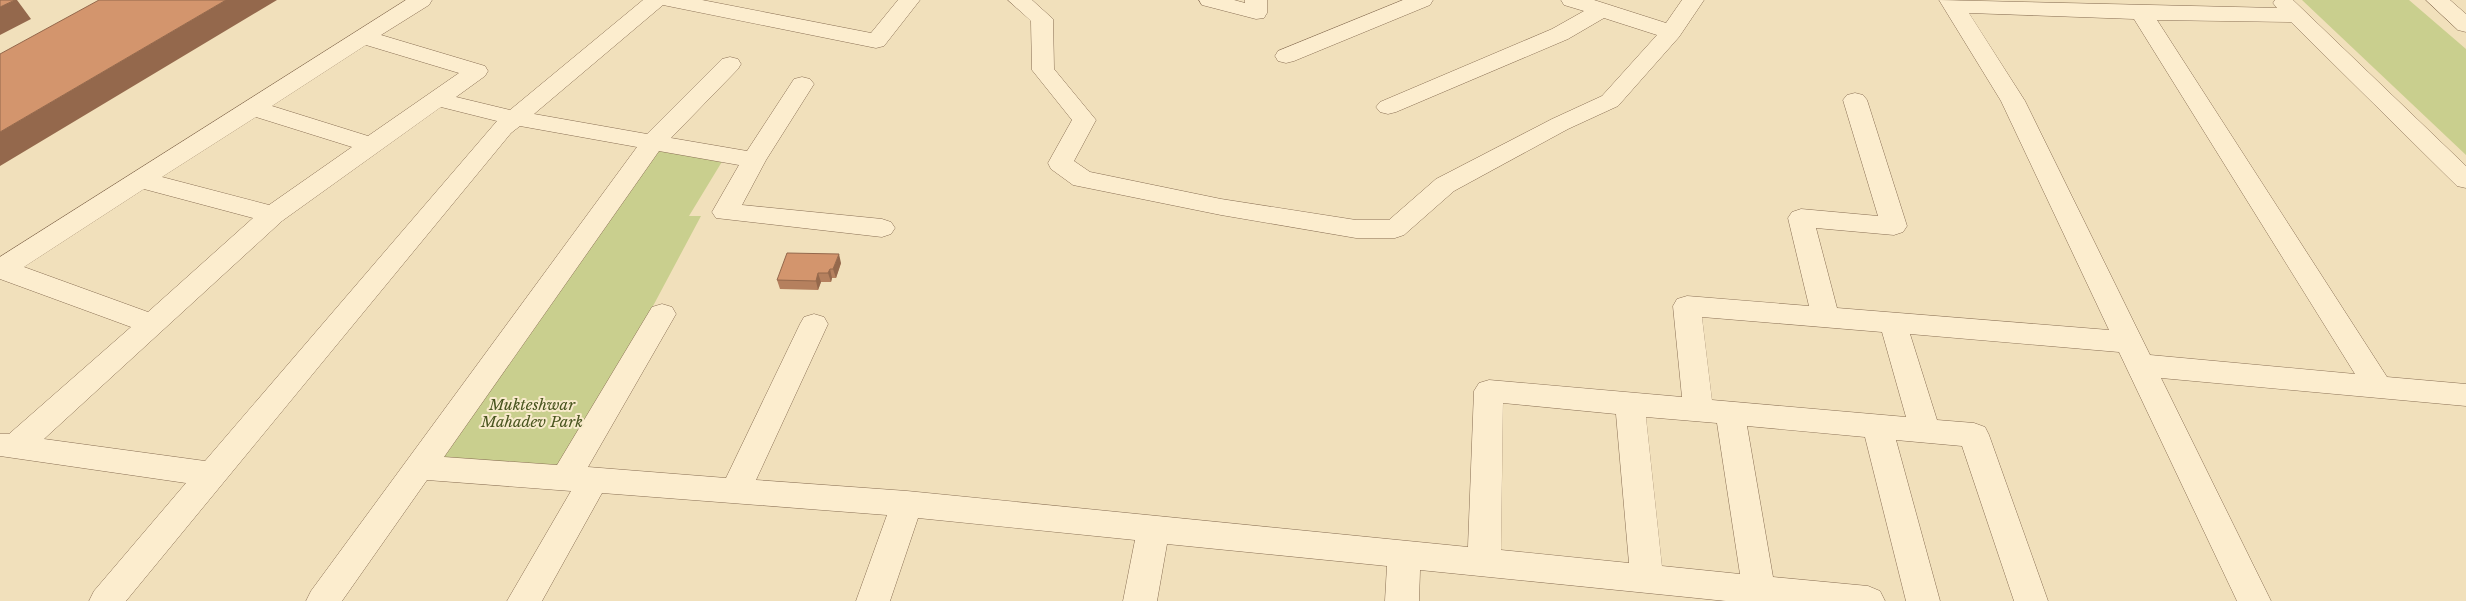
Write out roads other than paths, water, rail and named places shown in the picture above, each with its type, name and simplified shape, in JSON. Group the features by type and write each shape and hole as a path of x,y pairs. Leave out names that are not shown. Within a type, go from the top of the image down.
{"street":[{"path":"1,270 421,0"},
{"path":"106,601 503,128 656,0"},
{"path":"669,0 876,41 909,0"},
{"path":"1019,0 1042,19 1043,70 1084,120 1060,163 1082,179 1221,207 1356,229 1395,229 1445,185 1560,124 1610,101 1671,32 1693,0"},
{"path":"1210,0 1256,13 1256,0"},
{"path":"1286,56 1422,0"},
{"path":"1572,0 1671,32"},
{"path":"2437,0 2466,24"},
{"path":"1952,3 2141,12 2289,8 2466,180"},
{"path":"1952,3 2013,101 2254,601"},
{"path":"1388,107 1560,34 1602,10"},
{"path":"2141,12 2378,387"},
{"path":"8,446 152,324 273,215 476,71 364,37"},
{"path":"323,601 652,143 730,64"},
{"path":"802,84 754,160 726,212 882,228"},
{"path":"435,99 514,118 754,160"},
{"path":"1826,318 1801,218 1894,226 1855,100"},
{"path":"253,108 370,145"},
{"path":"141,180 273,215"},
{"path":"1,270 152,324"},
{"path":"1698,410 1687,306 1894,323 2378,387 2466,395"},
{"path":"524,601 580,479 662,314"},
{"path":"1894,323 1925,431"},
{"path":"735,491 814,324"},
{"path":"1484,562 1489,391 1974,435 2031,601"},
{"path":"1630,404 1667,587"},
{"path":"1730,413 1759,590"},
{"path":"1877,426 1923,601"},
{"path":"8,446 212,474"},
{"path":"418,467 907,504 1404,553 1667,587 1759,590 1868,601"},
{"path":"873,601 907,504"},
{"path":"1140,601 1154,528"},
{"path":"1402,601 1404,553"}],"park label":[{"name":"Mukteshwar Mahadev Park","path":"532,414"}]}
